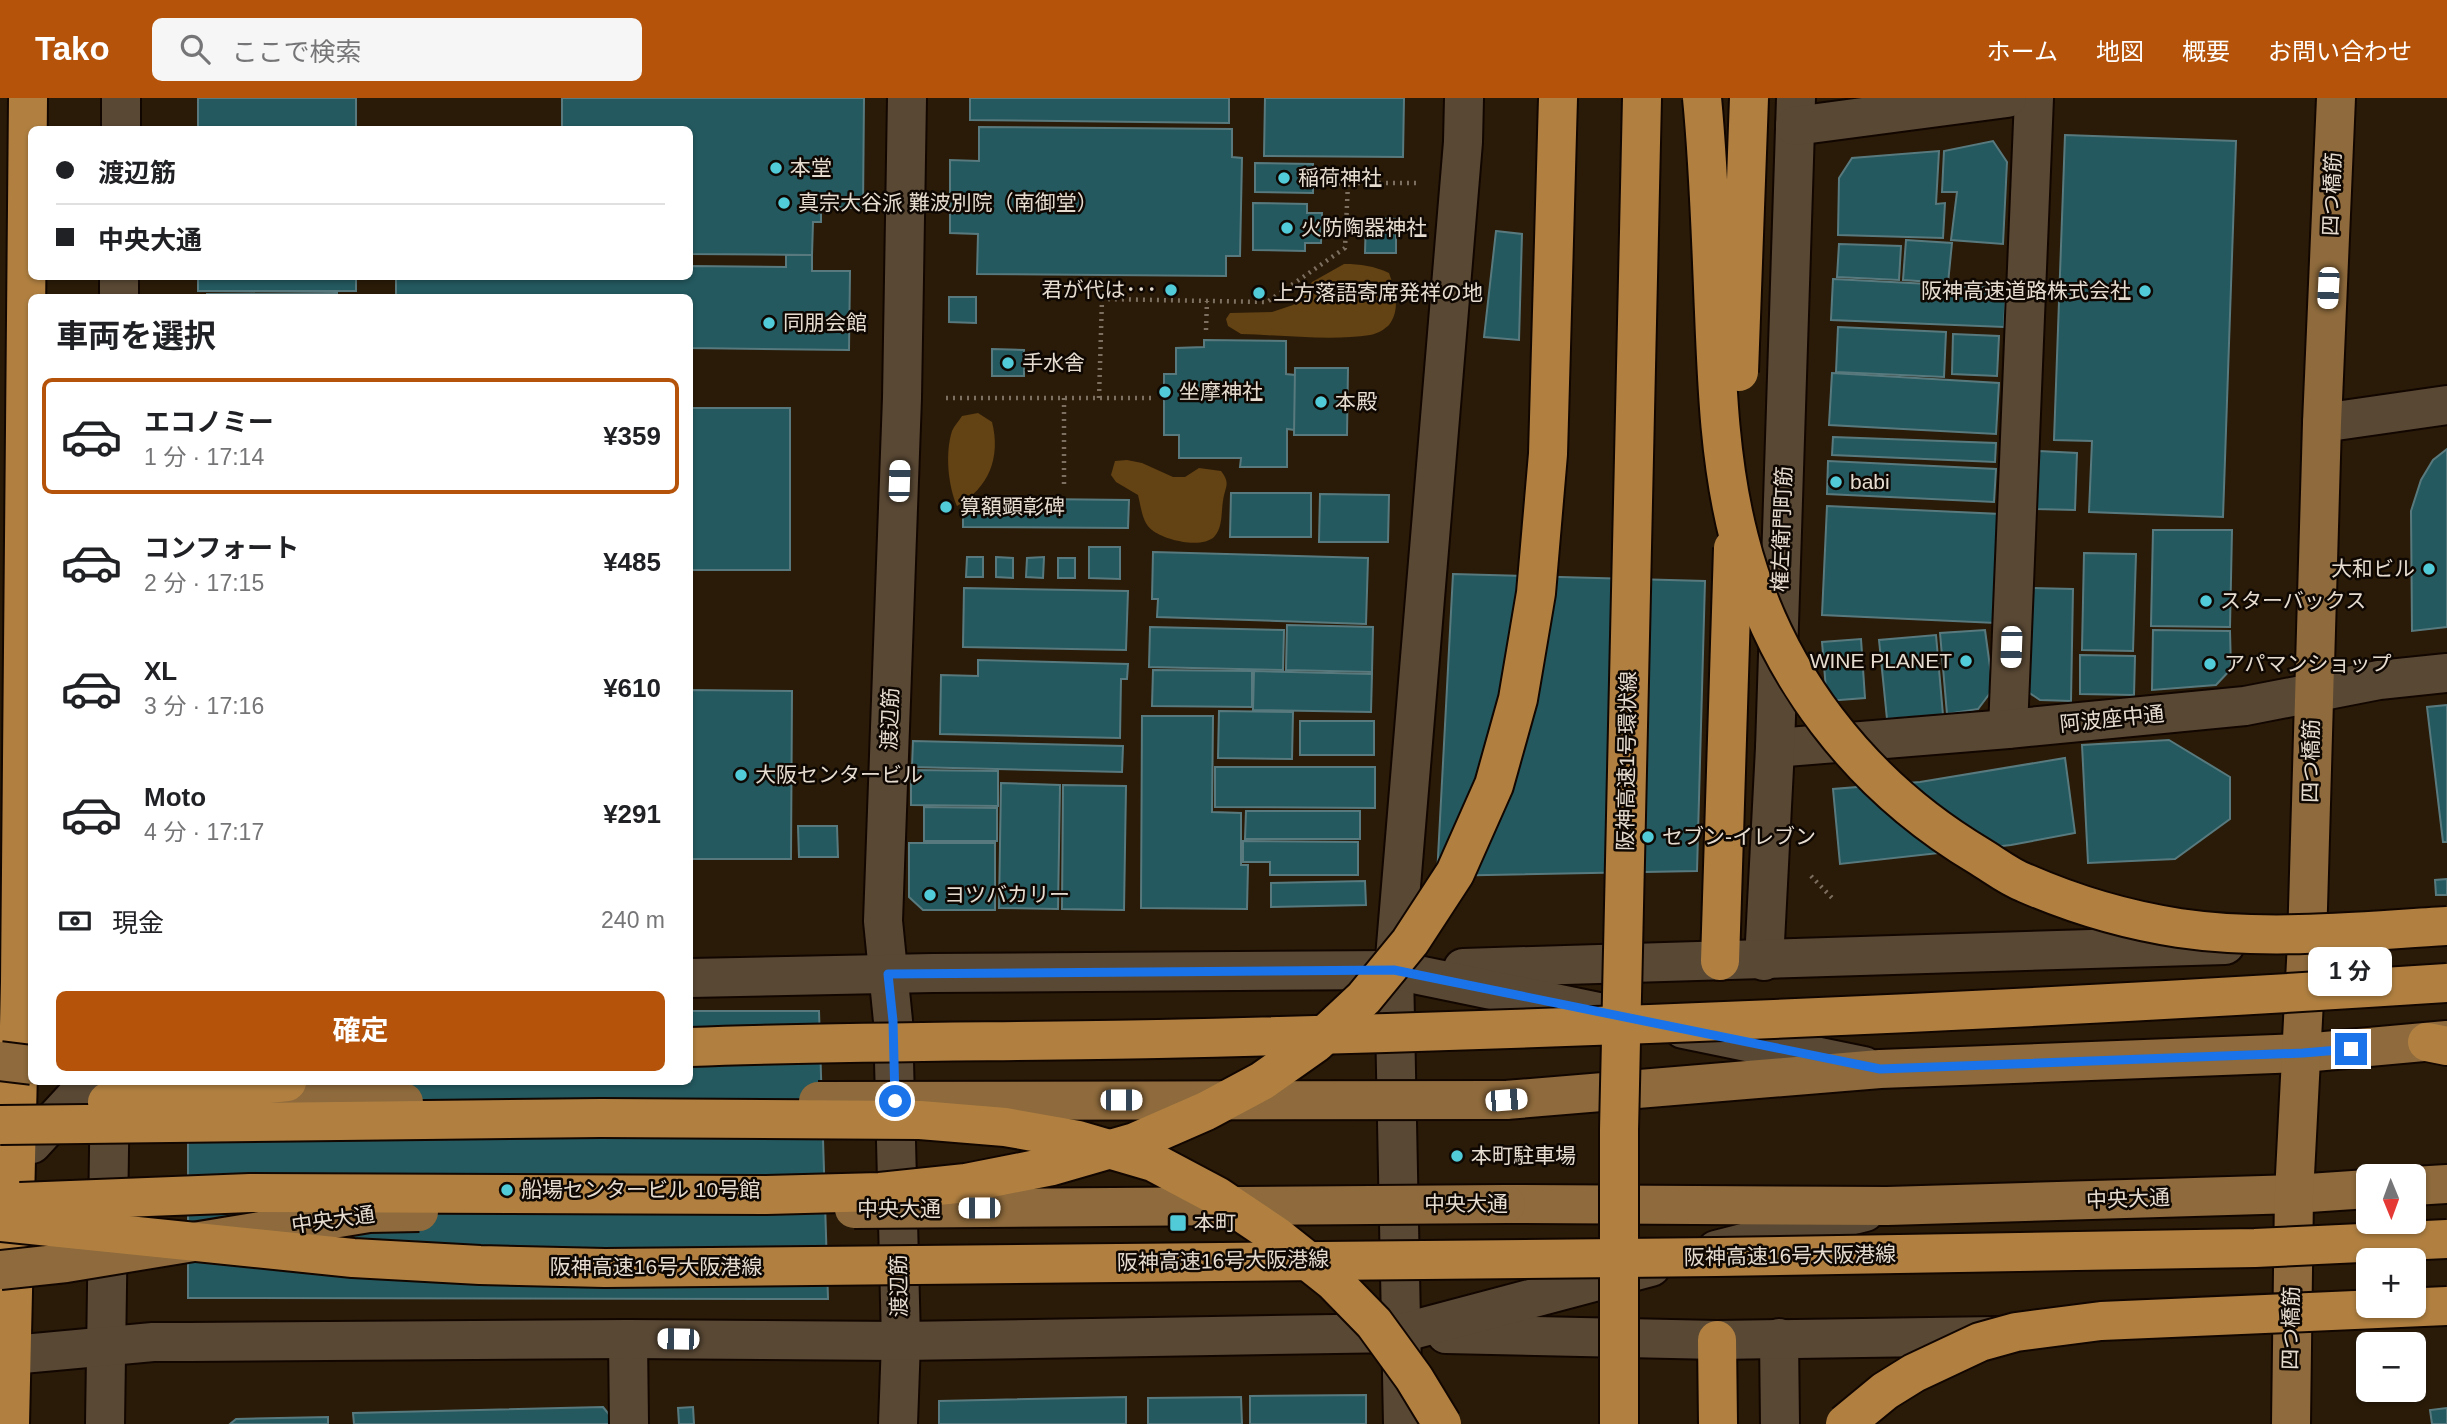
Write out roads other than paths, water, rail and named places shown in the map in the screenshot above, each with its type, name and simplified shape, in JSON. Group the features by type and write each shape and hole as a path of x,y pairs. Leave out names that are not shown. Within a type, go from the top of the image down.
{"highway":[{"path":"10,1424 6,1355 5,1162 17,982 28,98"},
{"path":"0,1203 250,1193 766,1195 880,1192 966,1183 1052,1167 1135,1142 1206,1111 1262,1081 1316,1043 1364,998 1410,942 1455,873 1494,785 1518,699 1536,593 1548,454 1558,98"},
{"name":"阪神高速1号環状線","path":"1619,1424 1619,1130 1642,98"},
{"path":"1702,98 1708,158 1717,397 1739,539 1761,602 1788,666 1821,716 1864,766 1913,811 1961,846 2022,882 2088,906 2178,928 2241,934 2447,927"},
{"path":"1720,961 1749,98"},
{"path":"693,1047 1143,1039 1709,1023 2183,1000 2447,983"},
{"path":"0,1113 259,1085"},
{"path":"0,1125 601,1118 920,1120 1005,1127 1078,1140 1153,1162 1217,1196 1333,1281 1374,1322 1414,1378 1442,1424"},
{"name":"阪神高速16号大阪港線","path":"0,1222 353,1258 605,1268 1730,1257 2241,1248 2447,1239"},
{"path":"1845,1424 1885,1391 1914,1373 1980,1342 2016,1332 2124,1320 2447,1306"},
{"path":"1717,1340 1718,1424"}],"main road":[{"name":"四つ橋筋","path":"2291,1424 2294,1194 2303,1053 2322,423 2336,98"},
{"path":"204,1085 355,1102 1506,1100 1880,1069 2303,1053 2440,1043"},
{"path":"0,1061 28,1064"},
{"path":"2426,1185 2447,1184"},
{"name":"中央大通","path":"0,1270 66,1263 369,1213 1506,1204 1888,1206 2356,1190"}],"street":[{"path":"121,98 121,126"},
{"name":"渡辺筋","path":"898,1424 901,1341 893,1021 883,920 902,398 907,98"},
{"path":"1403,1424 1394,970 1465,98"},
{"path":"1796,112 2007,98"},
{"path":"2008,729 2034,98"},
{"name":"権左衛門町筋","path":"1764,961 1775,748 1796,112"},
{"path":"2322,423 2447,405"},
{"name":"阿波座中通","path":"1775,748 2008,729 2245,705 2379,680 2447,673"},
{"path":"693,978 1394,970 1764,961 2307,942 2447,927"},
{"path":"1394,970 1880,1069"},
{"path":"86,1085 5,1162 107,1264"},
{"path":"105,1424 110,1085"},
{"name":"中央大通","path":"6,1355 189,1342 628,1339 901,1341 1401,1333 1888,1206"},
{"path":"2426,1294 2447,1290"},
{"path":"1401,1333 1717,1340 2291,1332 2356,1313"},
{"path":"1779,1338 1780,1424"},
{"path":"628,1339 629,1424"}],"place":[{"name":"本堂","path":"776,168"},
{"name":"稲荷神社","path":"1284,178"},
{"name":"真宗大谷派 難波別院（南御堂）","path":"784,203"},
{"name":"火防陶器神社","path":"1287,228"},
{"name":"君が代は･･･","path":"1171,290"},
{"name":"阪神高速道路株式会社","path":"2145,291"},
{"name":"上方落語寄席発祥の地","path":"1259,293"},
{"name":"同朋会館","path":"769,323"},
{"name":"手水舎","path":"1008,363"},
{"name":"坐摩神社","path":"1165,392"},
{"name":"本殿","path":"1321,402"},
{"name":"babi","path":"1836,482"},
{"name":"算額顕彰碑","path":"946,507"},
{"name":"大和ビル","path":"2429,569"},
{"name":"スターバックス","path":"2206,601"},
{"name":"WINE PLANET","path":"1966,661"},
{"name":"アパマンショップ","path":"2210,664"},
{"name":"大阪センタービル","path":"741,775"},
{"name":"セブン-イレブン","path":"1648,837"},
{"name":"ヨツバカリー","path":"930,895"},
{"name":"本町駐車場","path":"1457,1156"},
{"name":"船場センタービル 10号館","path":"507,1190"},
{"name":"本町","path":"1178,1223"}]}
